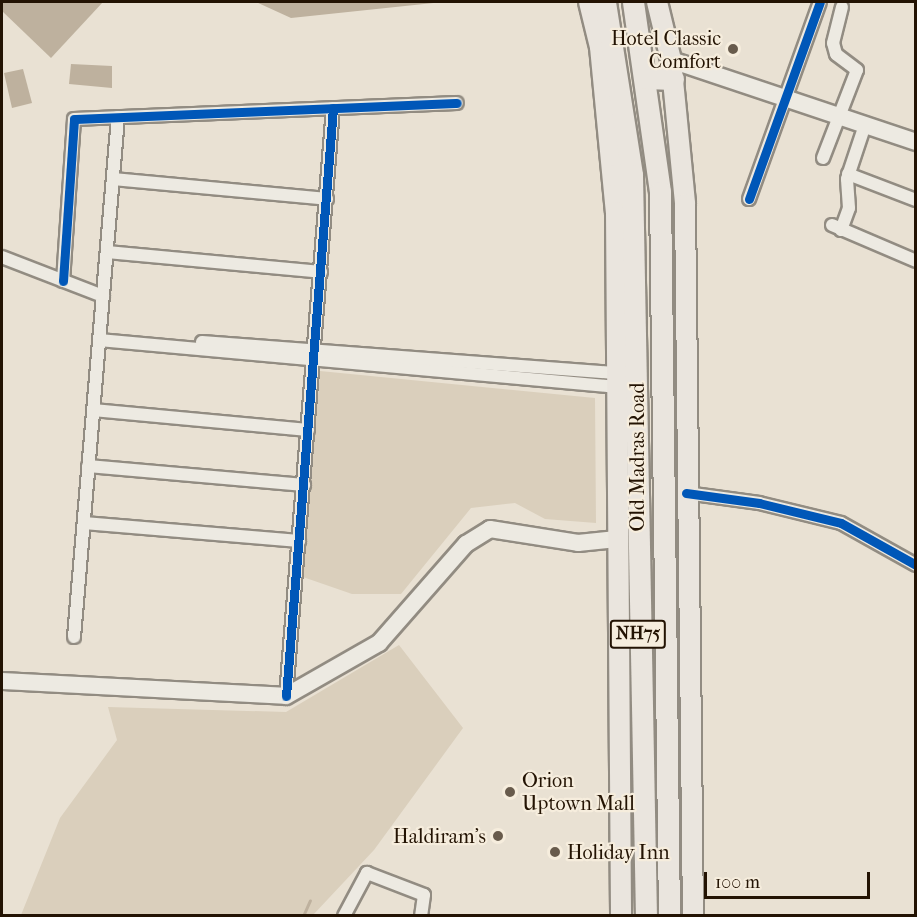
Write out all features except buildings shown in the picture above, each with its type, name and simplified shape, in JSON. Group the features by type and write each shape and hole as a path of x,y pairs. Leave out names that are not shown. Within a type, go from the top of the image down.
{"highway":[{"name":"Old Madras Road","path":"605,2 623,175 646,915"},
{"name":"Old Madras Road","path":"633,2 646,78 660,192 664,368 669,915"},
{"path":"646,78 672,69"}],"main road":[{"path":"589,2 600,47 623,175 617,380 621,915"},
{"path":"657,2 672,69 687,254 687,493 693,915"},
{"path":"672,69 786,98 915,142"},
{"path":"2,681 286,696 379,643 466,544 490,529 578,543 617,539"}],"street":[{"path":"748,199 820,2"},
{"path":"823,159 841,117 857,70 836,54 833,43 842,7"},
{"path":"63,280 74,119 458,103"},
{"path":"286,696 333,108"},
{"path":"74,637 118,117"},
{"path":"865,125 848,174 849,208 837,228 915,261"},
{"path":"848,174 915,200"},
{"path":"113,179 327,199"},
{"path":"106,252 321,272"},
{"path":"2,257 103,296"},
{"path":"99,337 314,358 617,380"},
{"path":"93,410 308,430"},
{"path":"88,466 304,485"},
{"path":"687,493 759,503 841,523 915,565"},
{"path":"84,523 299,541"},
{"path":"344,915 367,873 424,895 421,915"}],"shaded area":[{"path":"2,2 103,2 51,58 2,11"},
{"path":"256,2 443,2 291,18"},
{"path":"71,64 112,66 112,88 69,84"},
{"path":"23,69 32,103 12,108 4,73"},
{"path":"320,371 595,398 596,523 545,519 515,503 471,508 401,594 352,594 303,577"},
{"path":"399,645 463,728 374,850 313,915 21,915 60,818 117,740 108,707 286,712"}],"waterway":[{"path":"303,916 310,900"}],"cycle path":[{"path":"749,199 820,2"},
{"path":"63,281 74,119 457,103"},
{"path":"286,696 333,108"},
{"path":"686,493 759,503 841,523 916,565"}],"place":[{"name":"Hotel Classic Comfort","path":"733,49"},
{"name":"Orion Uptown Mall","path":"510,792"},
{"name":"Haldiram's","path":"498,836"},
{"name":"Holiday Inn","path":"555,852"}]}
